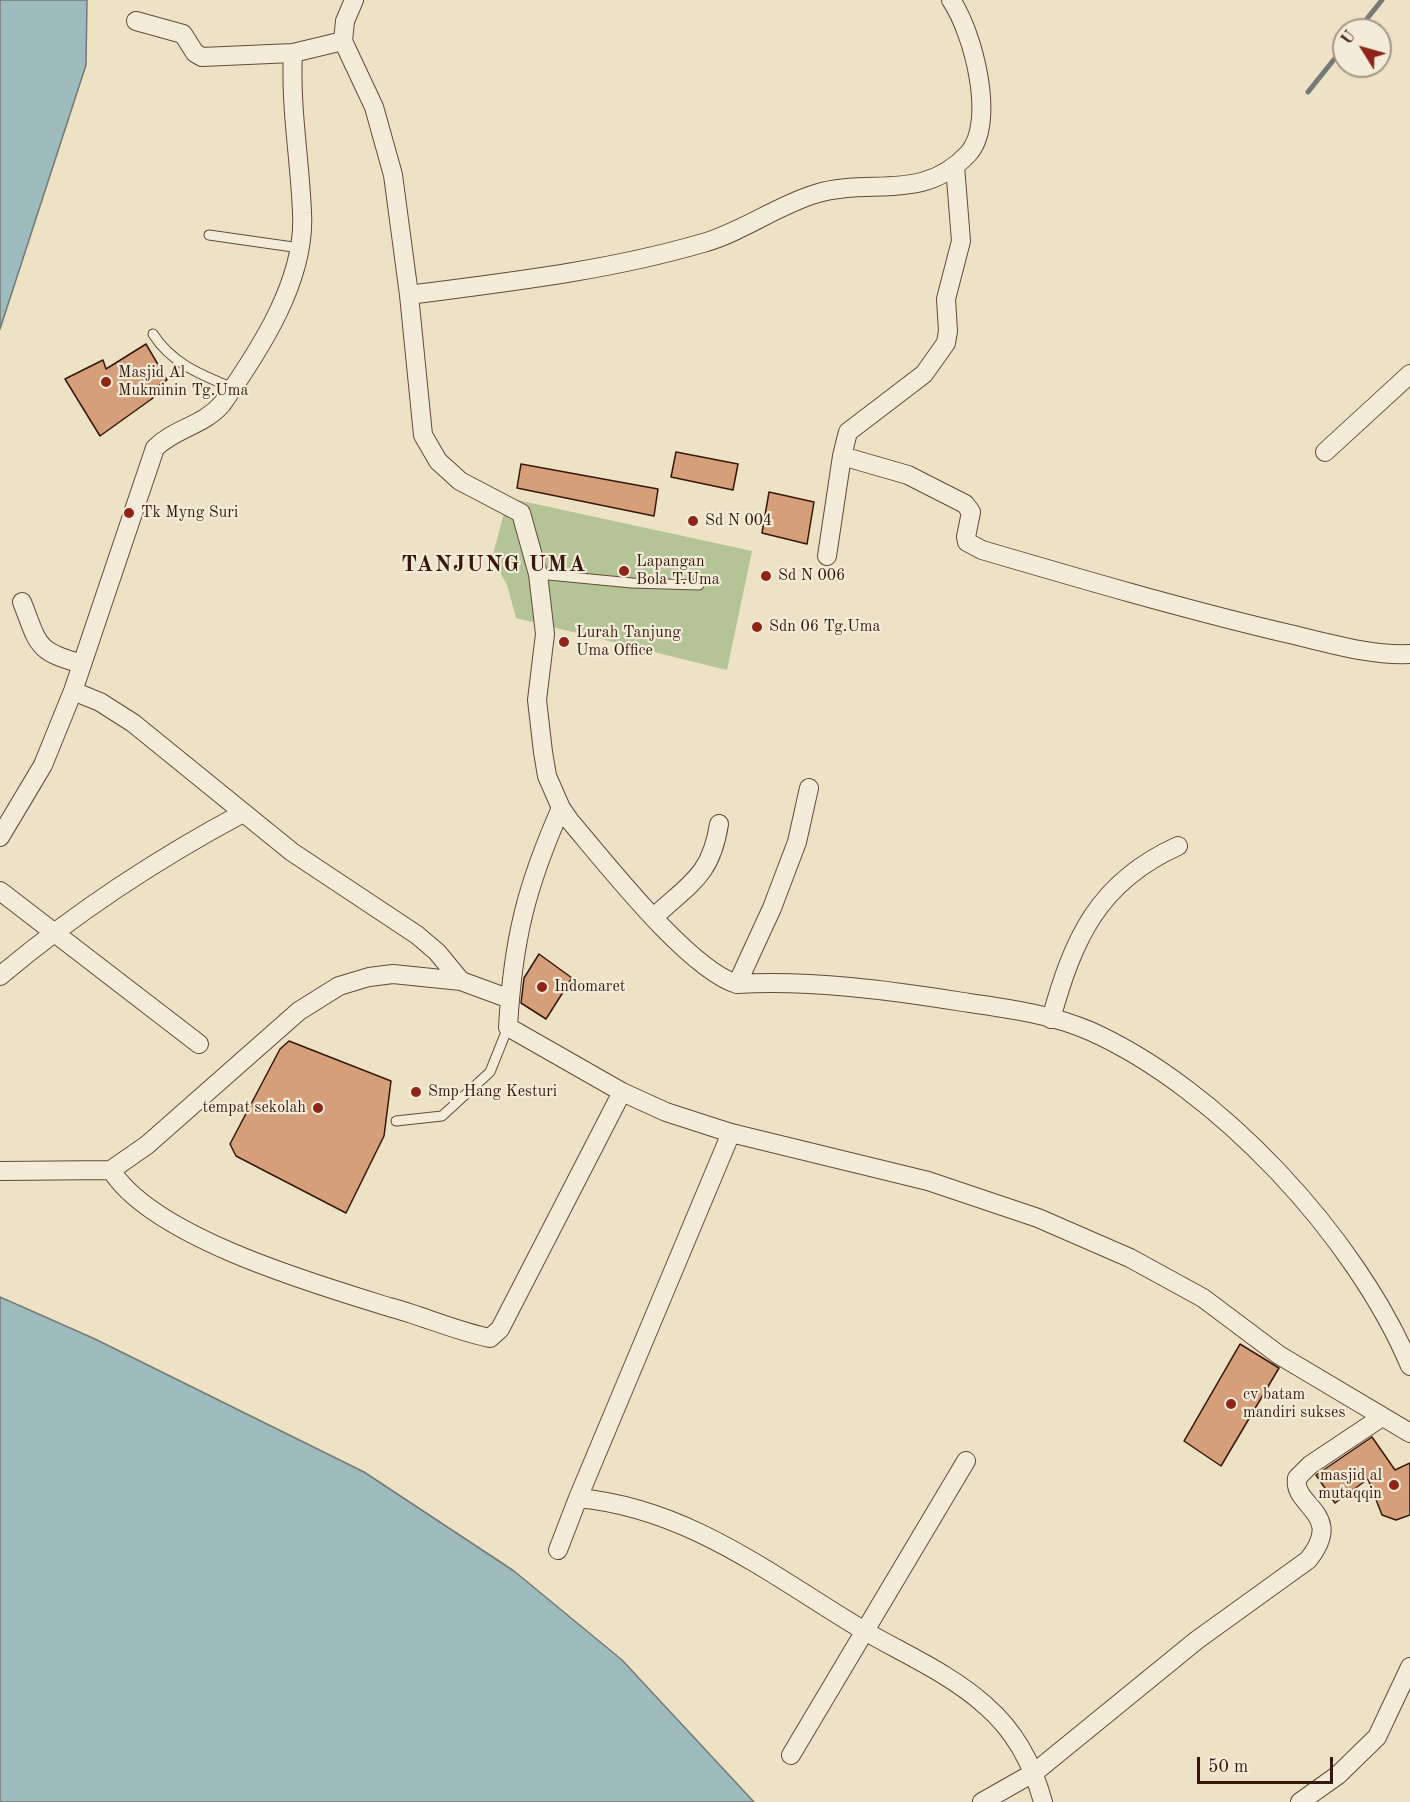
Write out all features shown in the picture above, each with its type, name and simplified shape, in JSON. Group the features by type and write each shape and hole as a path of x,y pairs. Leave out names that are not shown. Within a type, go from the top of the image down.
{"street":[{"path":"354,0 345,21 343,41 374,107 393,175 409,295 423,435 438,461 460,481 520,513 538,574 545,634 537,700 547,776 561,808 570,821 654,917 707,968 737,984 857,987 1003,1008 1089,1031 1132,1052 1163,1071 1219,1115 1259,1153 1331,1232 1384,1312 1410,1366"},
{"path":"409,295 596,270 705,243 816,194 926,182 956,166 977,142 980,129 979,70 967,29 951,0"},
{"path":"136,21 183,34 195,53 202,57 293,53 343,41"},
{"path":"0,837 43,765 73,691 155,448 179,430 211,416 233,388 278,312 294,277 303,215 295,152 293,53"},
{"path":"827,556 842,456 848,432 924,375 946,343 948,331 946,299 961,241 956,166"},
{"path":"1325,452 1410,374"},
{"path":"842,456 908,475 965,504 971,512 967,542 982,550 1204,614 1348,647 1392,655 1410,654"},
{"path":"22,602 33,632 47,653 82,664"},
{"path":"73,691 100,702 134,723 292,852 417,935 437,952 461,981"},
{"path":"737,984 772,908 797,842 809,788"},
{"path":"561,808 531,880 518,927 508,1027 622,1092 666,1112 731,1133 928,1181 1047,1222 1160,1272 1203,1298 1280,1355 1410,1433"},
{"path":"0,976 128,881 186,843 243,813"},
{"path":"654,917 702,873 709,863 715,847 719,824"},
{"path":"1051,1019 1078,940 1101,903 1132,871 1178,846"},
{"path":"0,891 199,1044"},
{"path":"0,1171 111,1170 147,1145 299,1011 339,986 369,977 393,974 461,981 510,999"},
{"path":"111,1170 120,1183 151,1211 256,1262 333,1291 490,1338 500,1329 622,1092"},
{"path":"558,1550 731,1133"},
{"path":"982,1802 1035,1772 1197,1640 1308,1560 1320,1541 1322,1529 1319,1517 1296,1486 1297,1478 1310,1465 1382,1417"},
{"path":"791,1755 966,1461"},
{"path":"578,1498 639,1508 683,1524 722,1543 945,1677 987,1706 1022,1746 1035,1772 1042,1802"},
{"path":"1300,1802 1338,1775 1377,1737 1410,1667"}],"lane":[{"path":"208,235 300,248"},
{"path":"153,334 173,358 193,371 233,388"},
{"path":"538,574 632,583 699,585"},
{"path":"396,1120 442,1116 489,1072 507,1036 508,1027"}],"green space":[{"name":"Lapangan Bola T.Uma","path":"508,498 752,551 727,670 516,618 507,585 492,558"}],"water":[{"path":"0,0 87,0 86,65 0,329"},
{"path":"0,1297 95,1339 364,1472 514,1571 622,1660 754,1802 0,1802"}],"building":[{"path":"146,344 167,380 151,391 153,398 100,436 65,379 103,360 106,369"},
{"path":"676,452 738,464 733,490 671,477"},
{"path":"521,464 658,489 654,516 517,488"},
{"path":"769,492 814,502 807,544 762,533"},
{"name":"Indomaret","path":"539,954 572,978 546,1019 521,1003 524,978"},
{"name":"tempat sekolah","path":"289,1041 391,1081 384,1136 346,1213 236,1156 230,1144 280,1049"},
{"name":"cv batam mandiri sukses","path":"1240,1344 1279,1368 1221,1466 1184,1441"},
{"path":"1372,1437 1395,1470 1410,1463 1410,1515 1396,1520 1382,1515 1368,1479 1335,1503 1316,1475"}],"waterway":[{"path":"1368,18 1382,0"},
{"path":"1308,92 1332,62"}],"place":[{"name":"Masjid Al Mukminin Tg.Uma","path":"106,382"},
{"name":"Tk Myng Suri","path":"129,513"},
{"name":"Sd N 004","path":"693,521"},
{"name":"Lapangan Bola T.Uma","path":"624,571"},
{"name":"Sd N 006","path":"766,576"},
{"name":"Sdn 06 Tg.Uma","path":"757,627"},
{"name":"Lurah Tanjung Uma Office","path":"564,642"},
{"name":"Indomaret","path":"542,987"},
{"name":"Smp Hang Kesturi","path":"416,1092"},
{"name":"tempat sekolah","path":"318,1108"},
{"name":"cv batam mandiri sukses","path":"1231,1404"},
{"name":"masjid al mutaqqin","path":"1394,1485"}],"district":[{"name":"TANJUNG UMA","path":"494,565"}]}
